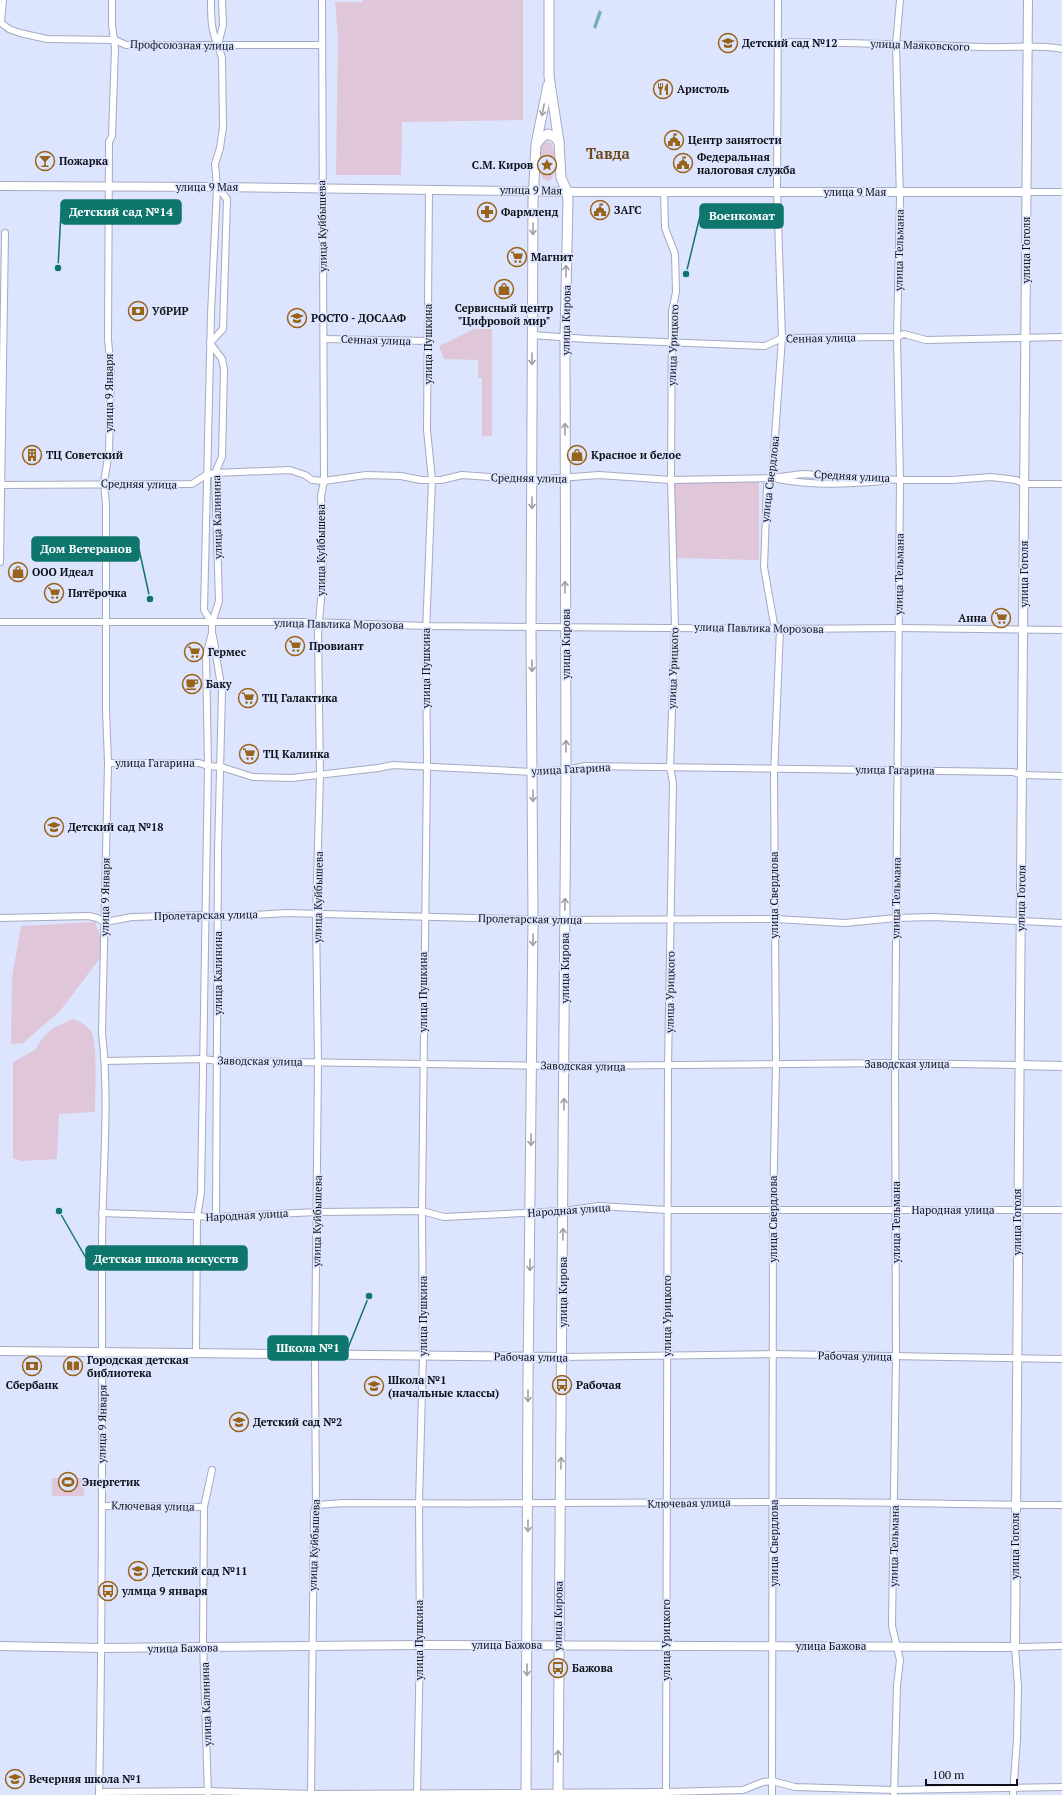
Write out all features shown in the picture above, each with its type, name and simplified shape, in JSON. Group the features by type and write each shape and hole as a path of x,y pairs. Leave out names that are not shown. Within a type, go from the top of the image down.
{"main road":[{"name":"улица Кирова","path":"549,0 549,76 559,142 561,178 567,191 565,337 566,770 558,1794"},
{"name":"улица Кирова","path":"526,1795 533,919 532,335 536,144 549,76"},
{"path":"536,144 545,135 552,135 559,142"}],"street":[{"path":"0,22 2,0"},
{"name":"улица 9 Января","path":"99,1794 103,1353 102,1213 105,1061 102,1033 108,763 106,710 104,483 109,451 111,370 108,340 109,142 112,136 115,40 112,25 112,0"},
{"name":"улица Калинина","path":"211,0 211,26 222,58 223,127 220,148 214,164 217,187 206,475 204,610 212,623"},
{"name":"улица Калинина","path":"218,45 223,25 222,0"},
{"name":"улица Куйбышева","path":"311,1795 314,1512 316,1506 315,1355 318,1062 316,915 320,775 319,623 323,577 321,496 324,481 322,0"},
{"name":"улица Свердлова","path":"772,1795 774,1502 773,1210 776,1064 774,768 780,629 774,624 764,568 767,485 772,478 782,338 777,191 778,0"},
{"name":"улица Тельмана","path":"894,1793 897,1686 900,1660 892,1626 895,1502 895,1063 900,480 897,337 899,192 896,44 900,0"},
{"name":"улица Гоголя","path":"1013,1795 1017,1739 1018,1686 1015,1647 1015,1505 1017,1210 1023,774 1026,337 1025,192 1028,0"},
{"name":"Профсоюзная улица","path":"0,22 9,29 20,33 47,39 115,40 126,45 321,45"},
{"name":"улица Маяковского","path":"778,42 1018,48 1028,46 1062,49"},
{"name":"улица 9 Мая","path":"0,186 664,192 1062,192"},
{"name":"улица Калинина","path":"210,343 223,329 227,199 217,187"},
{"name":"улица Пушкина","path":"417,1794 420,1645 419,1503 423,1355 422,1211 424,916 427,766 426,626 432,480 428,430 429,189"},
{"name":"улица Урицкого","path":"664,192 665,228 676,254 676,292 672,311 671,480 675,627 670,767 673,783 667,1210 668,1504 666,1794"},
{"path":"0,562 5,233"},
{"name":"Сенная улица","path":"532,335 672,343 765,346 782,338 897,337 904,334 926,340 1062,337"},
{"name":"Сенная улица","path":"324,339 428,341"},
{"name":"улица Калинина","path":"210,343 222,358 224,370 222,457 215,473 219,601 212,623 212,633 222,692 218,851 216,1217"},
{"name":"Средняя улица","path":"1,485 104,483 160,485 192,484 206,475 215,473 290,470 305,475 312,480 324,481 366,475 432,480 441,480 462,475 532,480 565,479 599,475 671,480 772,478 803,474 900,480 952,480 991,477 1016,480 1025,484 1062,484"},
{"path":"772,478 804,484 856,484 900,480"},
{"name":"улица Павлика Морозова","path":"0,622 319,623 532,627 566,626 780,629 898,628 1024,631 1062,630"},
{"name":"улица Калинина","path":"196,1353 197,1217 201,1193 204,1059 208,766 206,656 212,633"},
{"name":"улица Гагарина","path":"108,763 199,763 208,766 221,767 253,777 292,778 393,765 533,772 566,770 585,766 1013,772 1062,776"},
{"name":"Пролетарская улица","path":"0,918 89,916 105,922 132,917 205,915 218,917 287,913 316,915 565,920 672,918 774,919 845,923 896,918 932,917 1062,923"},
{"name":"Заводская улица","path":"105,1061 204,1059 217,1062 564,1066 895,1063 1062,1066"},
{"name":"Народная улица","path":"102,1213 216,1217 317,1212 422,1211 444,1217 563,1211 599,1206 667,1210 1062,1210"},
{"name":"Рабочая улица","path":"0,1351 529,1357 774,1354 1016,1360 1062,1359"},
{"name":"улица Калинина","path":"208,1793 204,1648 204,1507 212,1470"},
{"name":"Ключевая улица","path":"316,1506 344,1503 528,1502 668,1504 895,1502 1062,1505"},
{"name":"Ключевая улица","path":"102,1506 204,1507"},
{"name":"улица Бажова","path":"0,1646 204,1648 312,1645 1062,1646"},
{"path":"99,1794 666,1794 743,1790 763,1782 772,1781 795,1787 894,1793 1013,1786 1062,1787"}],"shaded area":[{"path":"363,0 523,0 523,120 402,122 401,175 336,175 338,38 335,2 363,2"},
{"path":"599,10 602,12 596,29 593,27"},
{"path":"544,142 550,142 554,155 552,179 547,181 543,179 541,175 541,146"},
{"path":"474,329 492,329 492,436 482,436 482,378 478,378 478,360 444,359 439,346"},
{"path":"759,482 759,560 676,558 675,483"},
{"path":"95,922 100,936 100,958 60,1011 23,1043 11,1044 12,978 21,926"},
{"path":"73,1019 87,1027 91,1031 93,1037 95,1046 96,1082 95,1112 59,1114 57,1159 22,1161 13,1158 13,1062 35,1050 44,1036 53,1028"},
{"name":"Энергетик","path":"52,1478 84,1478 84,1496 52,1496"}],"place":[{"name":"Детский сад №12","path":"728,43"},
{"name":"Аристоль","path":"663,89"},
{"name":"Центр занятости","path":"674,140"},
{"name":"Пожарка","path":"45,161"},
{"name":"Федеральная налоговая служба","path":"683,163"},
{"name":"С.М. Киров","path":"547,165"},
{"name":"ЗАГС","path":"600,210"},
{"name":"Фармленд","path":"487,212"},
{"name":"Магнит","path":"517,257"},
{"name":"Детский сад №14","path":"58,268"},
{"name":"Военкомат","path":"686,274"},
{"name":"Сервисный центр \"Цифровой мир\"","path":"504,289"},
{"name":"УбРИР","path":"138,311"},
{"name":"РОСТО - ДОСААФ","path":"297,318"},
{"name":"ТЦ Советский","path":"32,455"},
{"name":"Красное и белое","path":"577,455"},
{"name":"ООО Идеал","path":"18,572"},
{"name":"Пятёрочка","path":"54,593"},
{"name":"Дом Ветеранов","path":"150,599"},
{"name":"Анна","path":"1001,618"},
{"name":"Провиант","path":"295,646"},
{"name":"Гермес","path":"194,652"},
{"name":"Баку","path":"192,684"},
{"name":"ТЦ Галактика","path":"248,698"},
{"name":"ТЦ Калинка","path":"249,754"},
{"name":"Детский сад №18","path":"54,827"},
{"name":"Детская школа искусств","path":"59,1211"},
{"name":"Школа №1","path":"369,1296"},
{"name":"Сбербанк","path":"32,1366"},
{"name":"Городская детская библиотека","path":"73,1366"},
{"name":"Рабочая","path":"562,1385"},
{"name":"Школа №1 (начальные классы)","path":"374,1386"},
{"name":"Детский сад №2","path":"239,1422"},
{"name":"Энергетик","path":"68,1482"},
{"name":"Детский сад №11","path":"138,1571"},
{"name":"улмца 9 января","path":"108,1591"},
{"name":"Бажова","path":"558,1668"},
{"name":"Вечерняя школа №1","path":"15,1779"}],"district":[{"name":"Тавда","path":"608,154"}]}
